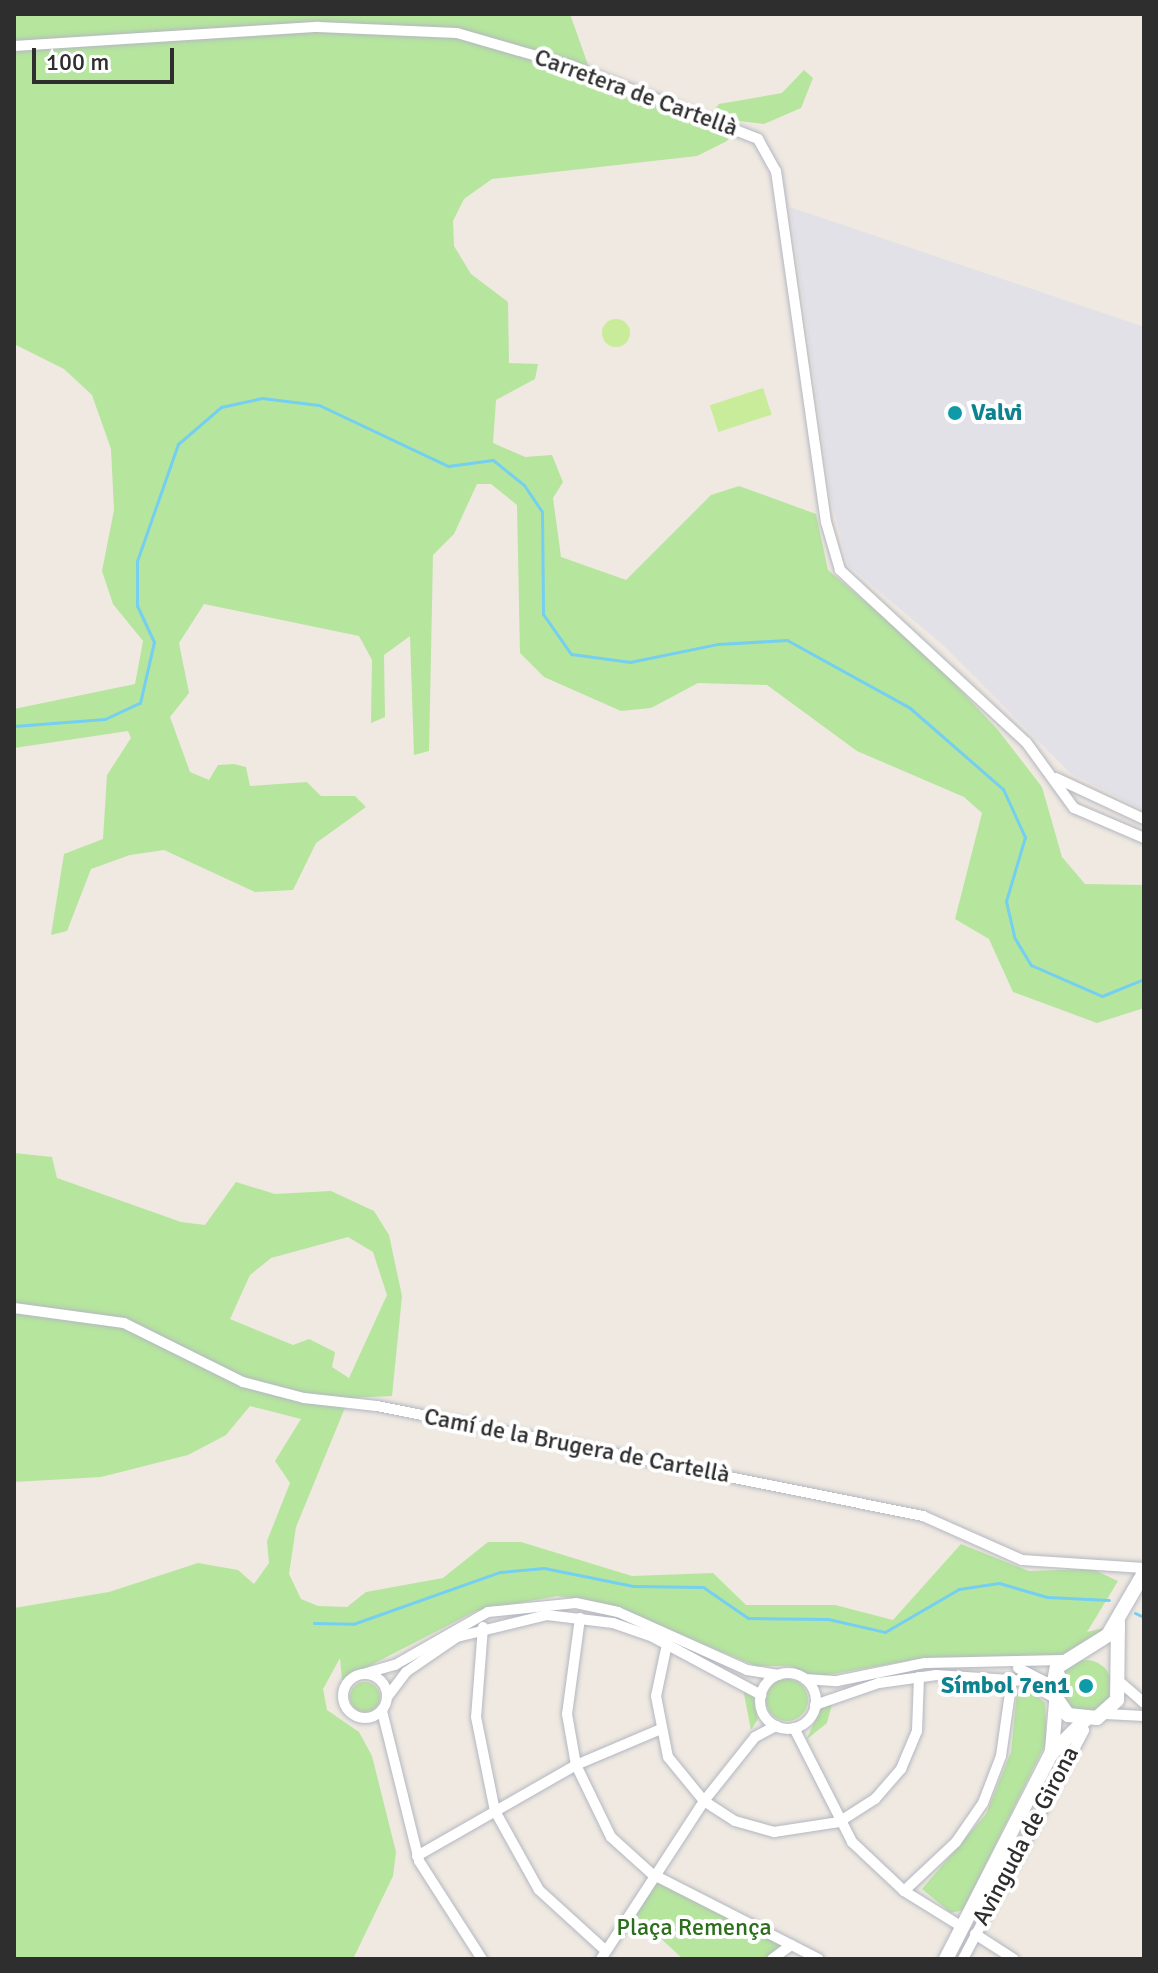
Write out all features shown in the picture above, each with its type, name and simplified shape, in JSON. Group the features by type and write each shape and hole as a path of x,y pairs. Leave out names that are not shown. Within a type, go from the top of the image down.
{"main road":[{"path":"1063,1660 1087,1651 1118,1622 1144,1571"},
{"path":"1054,1695 1096,1717 1118,1676 1118,1622"},
{"path":"1087,1651 1118,1676"},
{"name":"Avinguda de Girona","path":"946,1959 969,1931 1051,1754 1054,1695 1063,1660"},
{"name":"Avinguda de Girona","path":"1051,1754 1096,1717"}],"street":[{"name":"Carretera de Cartellà","path":"14,46 318,27 457,33 571,66 758,139 776,171 826,522 840,570 926,642 1056,778 1080,812"},
{"name":"Carretera de Cartellà","path":"1056,778 1088,797 1144,819"},
{"path":"1088,797 1080,812 1144,838"},
{"name":"Camí de la Brugera de Cartellà","path":"14,1308 124,1323 243,1382 304,1398 377,1406 923,1516 1022,1560 1144,1571"},
{"path":"382,1711 359,1718 345,1705 345,1687 363,1674 395,1665 488,1612 576,1603 659,1627 747,1670 805,1679 837,1681 925,1663 1012,1665 1063,1660"},
{"path":"387,1694 428,1655 483,1627 535,1616 580,1618 667,1644 762,1692"},
{"path":"580,1618 568,1685 576,1765 611,1837 652,1874 819,1959"},
{"path":"483,1627 476,1717 495,1811 539,1890 603,1955 652,1874 755,1737 776,1726 794,1728"},
{"path":"667,1644 656,1696 659,1730 668,1757 704,1801 735,1821 774,1832 839,1822 875,1799 901,1769 917,1731 919,1677"},
{"path":"395,1665 382,1711 417,1856 482,1959"},
{"path":"1012,1665 1054,1695"},
{"path":"747,1670 762,1692 762,1710 755,1737"},
{"path":"363,1674 375,1676 387,1694"},
{"path":"762,1692 779,1675"},
{"path":"1118,1676 1144,1703"},
{"path":"815,1702 919,1677 1012,1679 1054,1695"},
{"path":"805,1679 815,1702"},
{"path":"904,1891 956,1842 983,1803 1001,1756 1012,1679"},
{"path":"794,1728 837,1681"},
{"path":"762,1710 776,1726"},
{"path":"1096,1717 1144,1716"},
{"name":"Avinguda de Girona","path":"963,1959 969,1931 1077,1739 1096,1717"},
{"path":"794,1728 839,1822 904,1891 1014,1959"},
{"path":"417,1856 576,1765 659,1730"},
{"path":"772,1959 791,1945"}],"shaded area":[{"path":"790,207 1144,327 1144,810 1070,773 944,646 848,565 831,499"}],"green space":[{"path":"14,14 570,14 593,79 699,126 719,104 782,93 804,70 813,78 801,108 764,124 739,121 727,141 697,156 492,179 464,199 453,221 454,246 471,274 508,302 509,363 538,364 535,379 496,400 493,443 525,457 552,455 563,482 553,498 561,557 626,580 711,495 739,486 816,514 828,570 926,653 998,730 1042,787 1062,857 1085,884 1144,885 1144,1008 1097,1023 1013,992 989,939 955,919 982,813 964,797 857,751 767,685 698,683 651,708 621,711 544,677 520,653 517,505 491,484 477,484 454,534 433,555 429,751 414,755 410,636 384,655 385,717 371,723 372,660 359,636 204,604 179,643 189,693 170,717 190,772 209,780 218,765 234,764 246,767 250,786 307,782 321,796 355,796 366,807 316,843 293,890 255,892 164,850 130,855 91,869 67,931 51,935 64,854 103,839 107,775 131,738 128,731 14,748 14,709 135,684 143,641 113,604 102,571 114,510 111,449 92,395 64,369 14,344"},
{"path":"616,319 626,323 630,333 626,343 616,347 606,343 602,333 606,323"},
{"path":"763,388 772,415 718,432 710,405"},
{"path":"14,1153 52,1157 57,1178 181,1222 205,1225 236,1182 275,1194 331,1191 374,1211 389,1235 402,1296 392,1396 349,1398 296,1527 289,1574 301,1599 318,1606 347,1607 366,1592 443,1578 488,1542 521,1542 632,1576 713,1573 746,1605 835,1605 893,1620 961,1544 1029,1571 1092,1569 1118,1581 1087,1632 1109,1627 1091,1644 1053,1658 918,1659 816,1677 790,1666 756,1666 604,1603 557,1596 476,1611 342,1680 340,1658 323,1689 327,1710 359,1732 372,1756 396,1852 393,1876 353,1959 14,1959 14,1608 109,1592 198,1563 238,1570 254,1584 269,1563 267,1541 290,1483 275,1461 301,1419 250,1406 226,1435 188,1455 101,1477 14,1482","holes":["348,1237 373,1252 387,1295 349,1378 332,1367 335,1352 309,1339 293,1345 230,1319 250,1275 271,1258"]},
{"path":"1086,1660 1104,1668 1112,1686 1104,1704 1086,1712 1068,1704 1060,1686 1068,1668"},
{"path":"787,1679 802,1685 808,1700 802,1715 787,1721 772,1715 766,1700 772,1685"},
{"path":"365,1682 376,1686 380,1697 376,1708 365,1712 354,1708 350,1697 354,1686"},
{"path":"1026,1686 1045,1703 1047,1741 963,1910 951,1913 922,1889 986,1814 1011,1752 1017,1692"},
{"path":"743,1689 753,1695 758,1719 751,1730"},
{"path":"824,1702 832,1704 827,1723 806,1740"},
{"name":"Plaça Remença","path":"652,1874 791,1945 772,1959 683,1959 630,1910"}],"waterway":[{"path":"14,726 105,719 140,703 154,642 137,606 137,561 178,444 221,407 262,398 319,405 448,466 493,460 524,485 542,512 543,614 571,654 630,662 718,644 787,640 910,708 1003,789 1025,837 1006,901 1014,937 1031,965 1102,996 1144,979"},
{"path":"314,1623 353,1624 500,1572 544,1568 633,1586 703,1587 748,1618 828,1619 885,1632 959,1589 999,1583 1047,1597 1109,1600"},
{"path":"1135,1613 1144,1617"}],"place":[{"name":"Valvi","path":"955,413"},
{"name":"Símbol 7en1","path":"1086,1686"}]}
